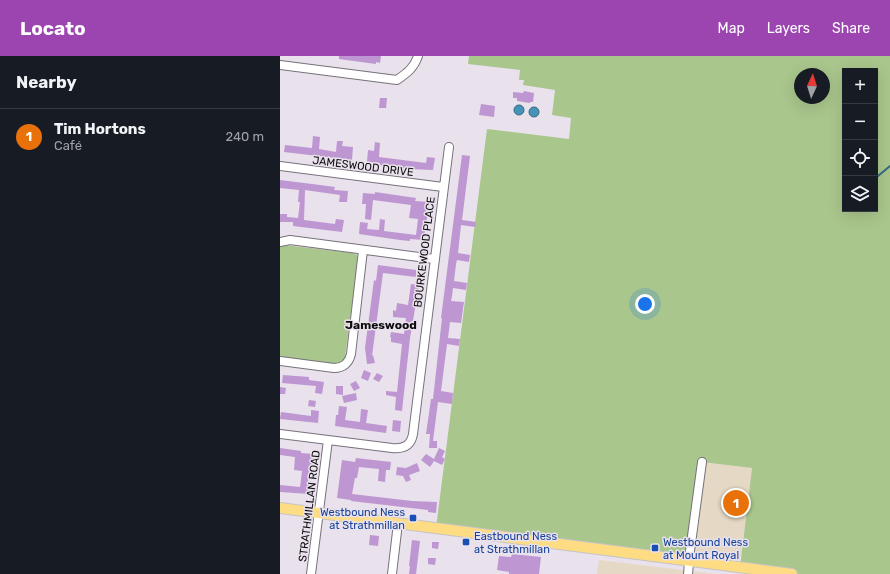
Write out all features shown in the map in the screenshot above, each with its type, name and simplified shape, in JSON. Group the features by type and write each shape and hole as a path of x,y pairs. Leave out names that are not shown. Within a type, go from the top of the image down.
{"main road":[{"path":"280,508 792,574"}],"street":[{"path":"280,65 397,80 415,65 418,56"},
{"name":"BOURKEWOOD PLACE","path":"280,434 397,449 406,447 410,443 413,434 448,147"},
{"name":"JAMESWOOD DRIVE","path":"280,166 443,188"},
{"path":"280,242 290,240 434,259"},
{"path":"280,361 334,368 342,366 348,362 363,250"},
{"name":"STRATHMILLAN ROAD","path":"311,574 328,440"},
{"path":"688,574 702,462"},
{"path":"392,574 398,523"}],"shaded area":[{"path":"702,462 752,468 741,557 690,551"},
{"path":"599,560 715,574 597,574"}],"green space":[{"path":"469,56 890,56 890,574 792,574 740,567 752,468 702,462 690,561 436,528 487,129 569,139 571,118 552,115 555,90 523,85 524,80 519,80 520,70 468,64"},
{"path":"284,245 353,253 357,255 358,260 345,357 342,362 334,364 280,358 280,247"}],"water":[{"path":"519,105 524,110 519,115 514,110"},
{"path":"534,107 539,112 534,117 529,112"}],"building":[{"path":"339,56 381,56 380,63 376,62 376,64 339,59"},
{"path":"524,91 534,93 533,102 517,101 517,98 513,98 513,92 523,93"},
{"path":"380,98 387,98 386,108 379,108"},
{"path":"481,104 495,106 494,117 479,115"},
{"path":"313,136 320,137 319,149 336,152 337,141 343,141 342,146 353,147 352,160 284,152 285,145 312,148"},
{"path":"375,142 380,143 379,157 426,163 427,157 435,158 433,170 409,169 367,162 368,150 374,151"},
{"path":"462,155 470,156 462,220 476,222 475,227 461,225 458,253 470,255 469,262 457,260 454,281 467,283 466,290 453,288 451,301 464,302 461,323 450,322 448,338 460,339 459,346 447,344 441,391 453,393 452,404 438,402 433,441 437,441 437,448 429,448 430,434 426,434 431,399 433,399 441,318"},
{"path":"280,180 335,187 334,190 348,191 347,202 339,202 340,195 305,190 304,220 335,224 336,219 344,220 342,232 293,226 293,222 280,222 280,214 287,214 287,217 298,218 300,202 298,202 299,190 280,188"},
{"path":"375,192 416,198 415,201 429,202 424,240 410,239 410,241 359,234 360,222 368,223 367,229 379,230 380,219 385,220 384,231 416,235 418,219 409,218 411,205 373,200 371,220 365,219 366,204 362,204 363,193 375,194"},
{"path":"378,265 416,270 416,277 383,273 372,356 373,355 375,363 367,364 365,348 374,280 376,281"},
{"path":"411,284 419,285 410,338 402,411 395,410 396,397 386,395 386,391 397,392 402,344 391,342 390,337 391,332 404,334 406,318 393,317 393,310 396,311 397,303 408,305"},
{"path":"364,370 371,373 368,381 361,378"},
{"path":"377,373 383,376 379,382 373,379"},
{"path":"283,375 309,377 309,380 324,382 322,394 315,393 316,386 282,383"},
{"path":"356,381 360,388 354,391 350,384"},
{"path":"336,386 343,386 343,395 336,394"},
{"path":"280,387 286,388 285,394 280,394"},
{"path":"356,393 357,400 344,403 342,396"},
{"path":"309,400 316,401 315,407 308,406"},
{"path":"339,406 347,407 345,420 360,422 361,409 368,410 366,423 387,426 386,433 335,426"},
{"path":"311,410 319,411 318,423 280,419 281,412 311,416"},
{"path":"393,420 401,421 400,432 392,431"},
{"path":"280,448 301,451 301,453 314,454 313,466 310,466 308,481 311,482 309,494 280,492 280,485 300,487 302,471 294,470 295,457 280,455"},
{"path":"439,448 445,451 442,457 445,459 442,465 434,461 430,467 421,460 426,454 434,459"},
{"path":"356,458 391,462 390,470 386,470 385,482 378,481 379,469 359,467 352,494 412,501 437,502 436,513 428,512 428,510 337,498 342,460 355,462"},
{"path":"417,463 420,471 409,475 411,480 406,482 403,476 396,475 397,467 406,468"},
{"path":"733,492 742,493 740,513 730,512"},
{"path":"370,535 379,536 378,546 369,545"},
{"path":"412,540 420,541 416,574 409,574"},
{"path":"432,542 439,542 438,549 432,548"},
{"path":"512,554 541,557 539,574 509,574 509,572 497,570 499,556 511,557"},
{"path":"428,558 436,558 435,565 428,564"}],"waterway":[{"path":"878,176 890,166"}],"place":[{"name":"Tim Hortons","path":"736,503"},
{"name":"Westbound Ness at Strathmillan","path":"413,518"},
{"name":"Eastbound Ness at Strathmillan","path":"466,542"},
{"name":"Westbound Ness at Mount Royal","path":"655,548"}],"district":[{"name":"Jameswood","path":"381,325"}]}
